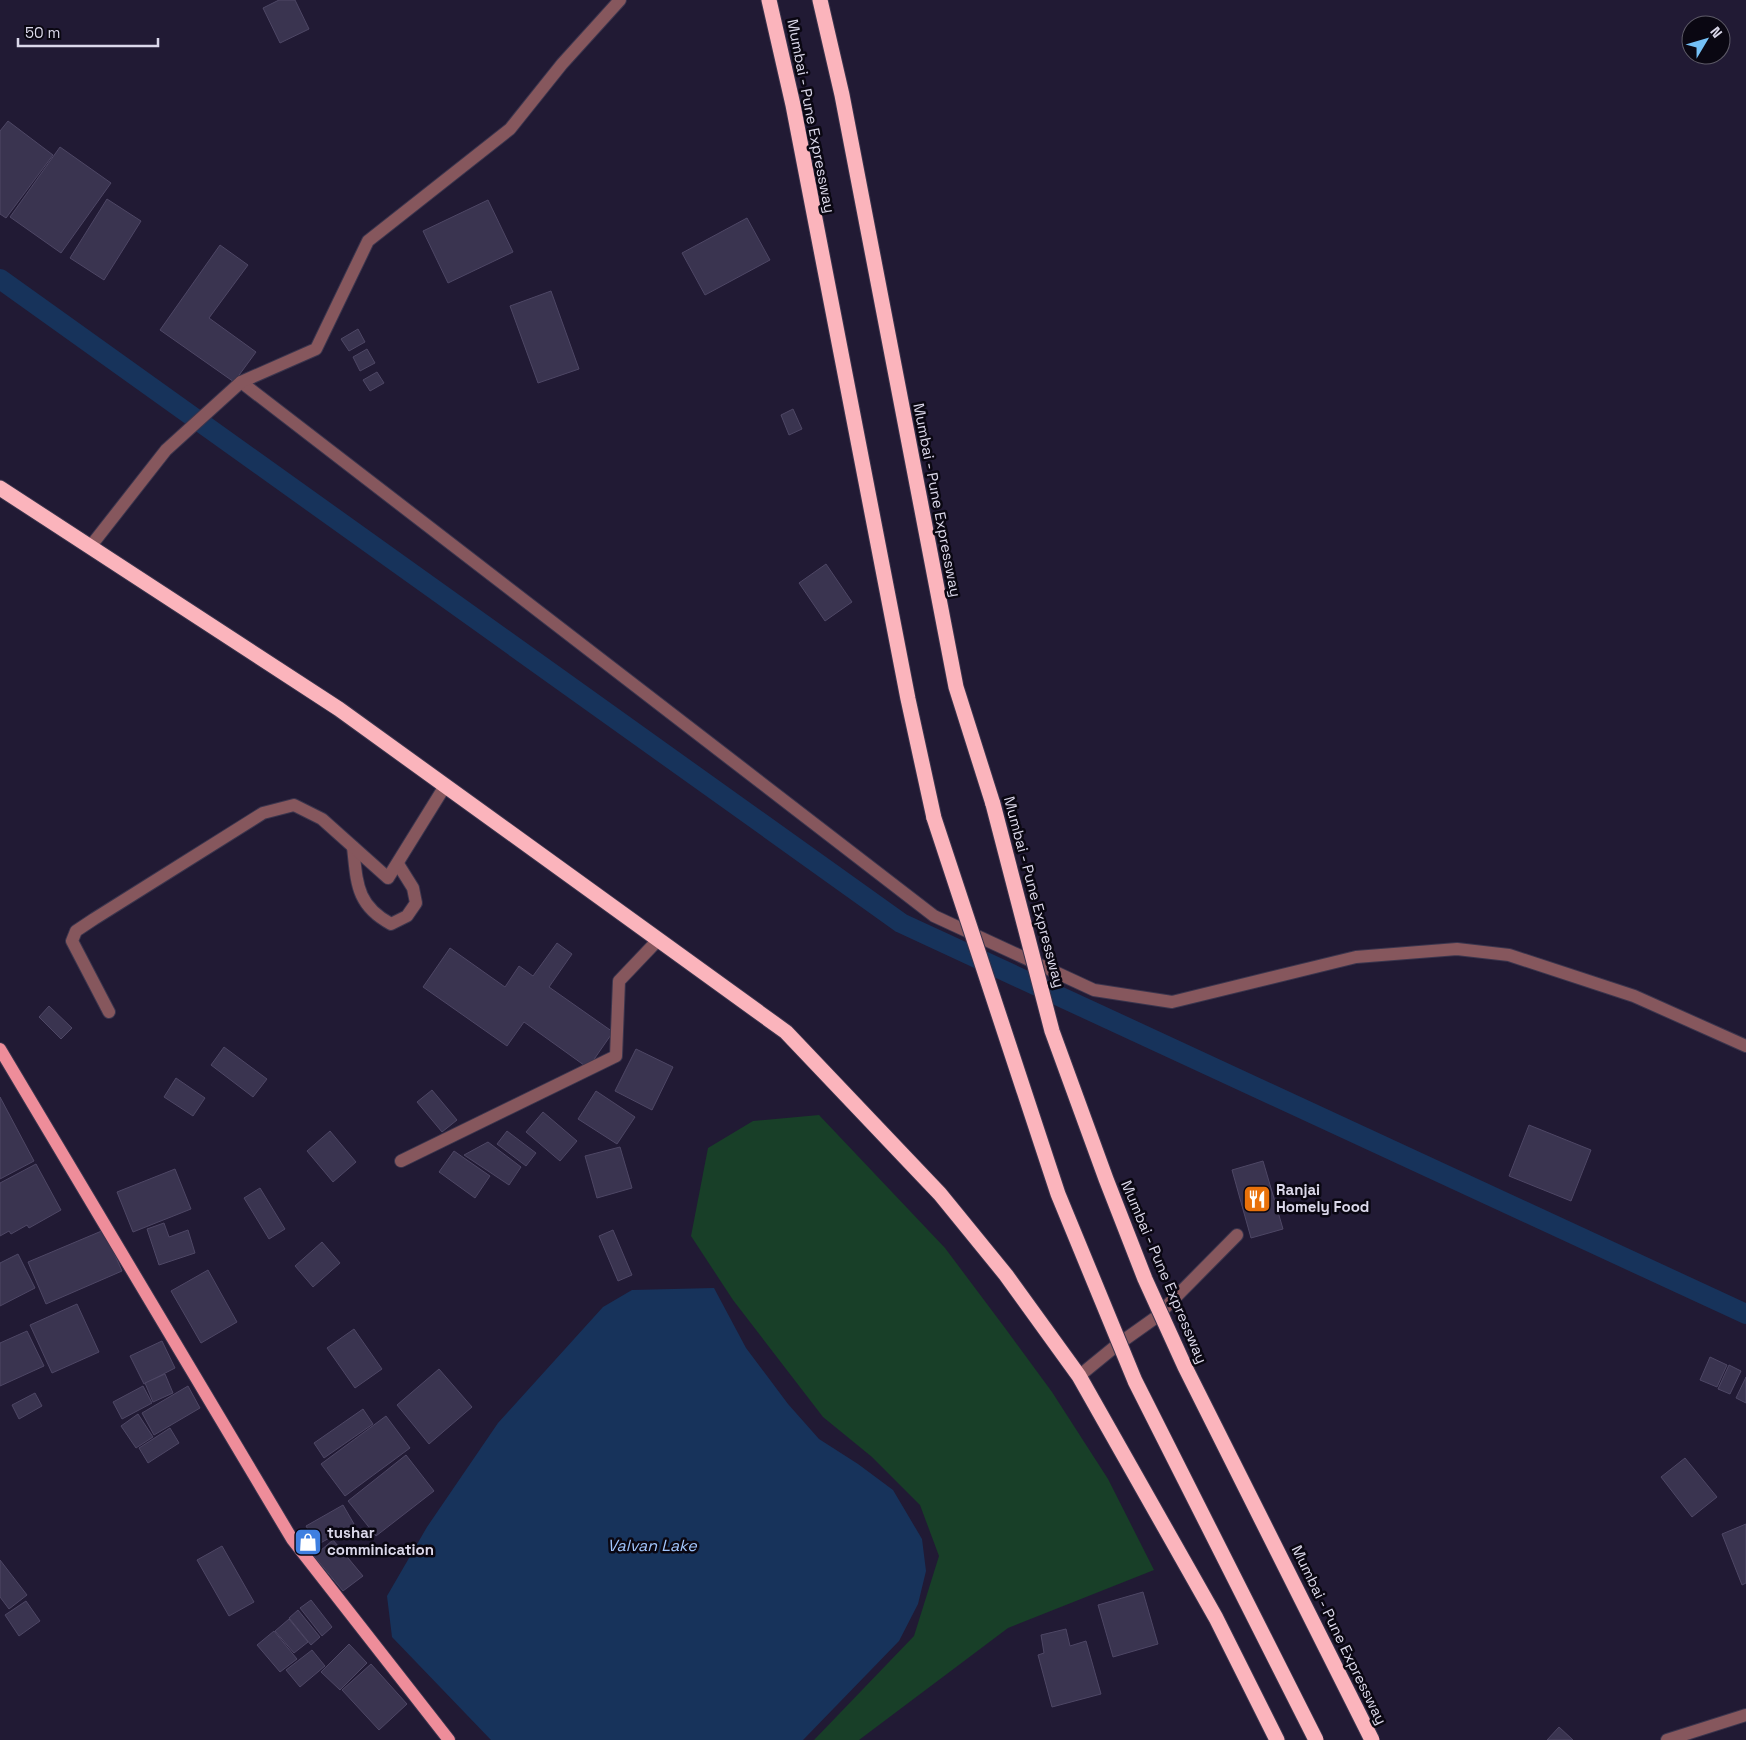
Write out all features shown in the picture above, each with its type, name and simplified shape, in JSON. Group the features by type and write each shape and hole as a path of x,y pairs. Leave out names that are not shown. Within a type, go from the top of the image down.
{"highway":[{"name":"Mumbai - Pune Expressway","path":"770,5 793,105 906,689 934,818 1058,1194 1134,1381 1316,1740"},
{"name":"Mumbai - Pune Expressway","path":"822,5 842,95 956,687 993,804 1052,1031 1145,1279 1185,1367 1372,1740"},
{"path":"0,488 339,709 786,1032 864,1112 952,1209 1006,1275 1079,1376 1216,1618 1277,1740"}],"main road":[{"path":"0,1049 292,1539 449,1740"}],"street":[{"path":"90,547 166,450 241,382 316,349 368,241 510,129 562,64 620,0"},
{"path":"241,382 934,916 1094,990 1172,1002 1356,957 1457,949 1509,955 1527,960 1634,996 1746,1046"},
{"path":"109,1012 72,941 76,931 264,812 294,805 322,819 388,878 444,786"},
{"path":"353,847 360,896 375,915 391,924 407,916 416,903 413,888 398,864"},
{"path":"401,1161 616,1056 619,981 658,940"},
{"path":"1079,1376 1117,1345 1155,1318 1236,1235"},
{"path":"1667,1740 1746,1715"}],"green space":[{"path":"819,1115 945,1248 1005,1328 1052,1392 1108,1479 1154,1570 1008,1628 859,1740 814,1740 914,1636 939,1556 920,1505 872,1457 823,1417 733,1300 691,1236 708,1148 753,1121"}],"water":[{"name":"Valvan Lake","path":"714,1288 746,1348 788,1404 819,1439 858,1464 893,1490 922,1539 926,1571 918,1604 899,1641 803,1740 491,1740 392,1637 387,1596 427,1527 498,1423 603,1307 632,1290"}],"building":[{"path":"279,0 295,0 309,29 280,43 263,8"},
{"path":"8,121 53,155 6,218 0,214 0,131"},
{"path":"60,147 111,183 61,253 10,217"},
{"path":"107,199 141,221 104,280 70,258"},
{"path":"488,200 513,252 448,283 423,231"},
{"path":"747,218 770,260 705,295 682,253"},
{"path":"220,245 248,265 209,318 256,352 234,382 160,330"},
{"path":"551,291 579,369 538,383 510,306"},
{"path":"358,329 365,342 349,351 341,339"},
{"path":"367,349 375,363 360,371 353,357"},
{"path":"377,372 384,383 370,391 363,380"},
{"path":"793,409 802,429 789,435 781,415"},
{"path":"826,564 852,602 825,621 799,583"},
{"path":"557,943 572,954 549,987 613,1032 588,1068 524,1022 507,1046 423,987 450,948 505,987 519,966 533,976"},
{"path":"49,1006 72,1028 61,1039 39,1017"},
{"path":"224,1047 267,1079 253,1097 211,1065"},
{"path":"636,1049 673,1067 652,1110 615,1091"},
{"path":"176,1078 205,1098 193,1116 164,1097"},
{"path":"432,1090 457,1120 442,1132 417,1102"},
{"path":"596,1091 635,1117 617,1144 578,1119"},
{"path":"0,1097 34,1161 0,1179"},
{"path":"543,1112 577,1141 560,1161 526,1132"},
{"path":"1529,1125 1591,1150 1571,1201 1509,1176"},
{"path":"330,1131 356,1162 333,1182 307,1151"},
{"path":"507,1131 536,1153 526,1166 497,1144"},
{"path":"488,1142 521,1167 509,1185 464,1155"},
{"path":"620,1147 632,1188 597,1198 585,1156"},
{"path":"454,1151 490,1176 475,1198 439,1172"},
{"name":"Ranjai Homely Food","path":"1263,1161 1283,1229 1251,1238 1232,1170"},
{"path":"36,1164 61,1210 29,1228 27,1225 11,1234 9,1231 0,1236 0,1183"},
{"path":"175,1169 191,1209 133,1232 117,1192"},
{"path":"260,1188 285,1229 269,1239 244,1198"},
{"path":"164,1223 169,1237 188,1230 195,1253 159,1265 147,1229"},
{"path":"104,1230 122,1271 46,1304 28,1262"},
{"path":"613,1230 632,1275 618,1281 599,1236"},
{"path":"322,1242 340,1263 313,1287 295,1266"},
{"path":"18,1254 35,1288 0,1306 0,1263"},
{"path":"208,1270 237,1322 201,1343 171,1291"},
{"path":"77,1304 99,1352 52,1373 30,1325"},
{"path":"354,1329 382,1369 355,1388 327,1348"},
{"path":"27,1331 44,1366 0,1386 0,1343"},
{"path":"162,1341 175,1368 144,1384 130,1356"},
{"path":"1710,1357 1727,1365 1717,1387 1700,1380"},
{"path":"1729,1365 1741,1371 1730,1394 1718,1389"},
{"path":"439,1369 472,1407 429,1444 397,1405"},
{"path":"165,1374 173,1393 153,1402 145,1383"},
{"path":"1746,1377 1746,1403 1736,1398"},
{"path":"143,1386 152,1403 122,1419 113,1402"},
{"path":"188,1386 200,1408 154,1435 142,1413"},
{"path":"35,1393 42,1406 19,1419 12,1405"},
{"path":"363,1409 373,1424 324,1458 314,1443"},
{"path":"138,1414 153,1437 136,1448 121,1426"},
{"path":"386,1416 410,1448 345,1496 321,1464"},
{"path":"170,1428 179,1443 148,1463 139,1448"},
{"path":"406,1455 434,1491 376,1536 348,1501"},
{"path":"1685,1458 1717,1497 1692,1517 1661,1477"},
{"path":"343,1505 354,1524 317,1545 306,1526"},
{"path":"1746,1524 1746,1583 1742,1585 1722,1534"},
{"path":"333,1540 363,1576 343,1591 314,1556"},
{"path":"222,1546 254,1602 229,1616 197,1560"},
{"path":"0,1560 27,1595 9,1609 0,1597"},
{"path":"1143,1592 1158,1644 1113,1657 1098,1605"},
{"path":"311,1600 332,1627 322,1636 300,1608"},
{"path":"26,1601 40,1621 19,1636 5,1615"},
{"path":"298,1610 320,1637 311,1645 289,1618"},
{"path":"289,1619 308,1642 294,1653 275,1631"},
{"path":"1066,1629 1070,1646 1086,1641 1101,1694 1052,1707 1038,1655 1044,1653 1041,1635"},
{"path":"274,1631 297,1659 280,1672 257,1645"},
{"path":"349,1644 367,1663 340,1690 321,1672"},
{"path":"312,1650 325,1666 300,1687 286,1670"},
{"path":"371,1664 407,1704 379,1730 342,1690"},
{"path":"1559,1727 1573,1740 1547,1740"}],"waterway":[{"path":"0,279 901,923 1746,1314"}],"place":[{"name":"Ranjai Homely Food","path":"1257,1199"},
{"name":"tushar comminication","path":"308,1542"}]}
